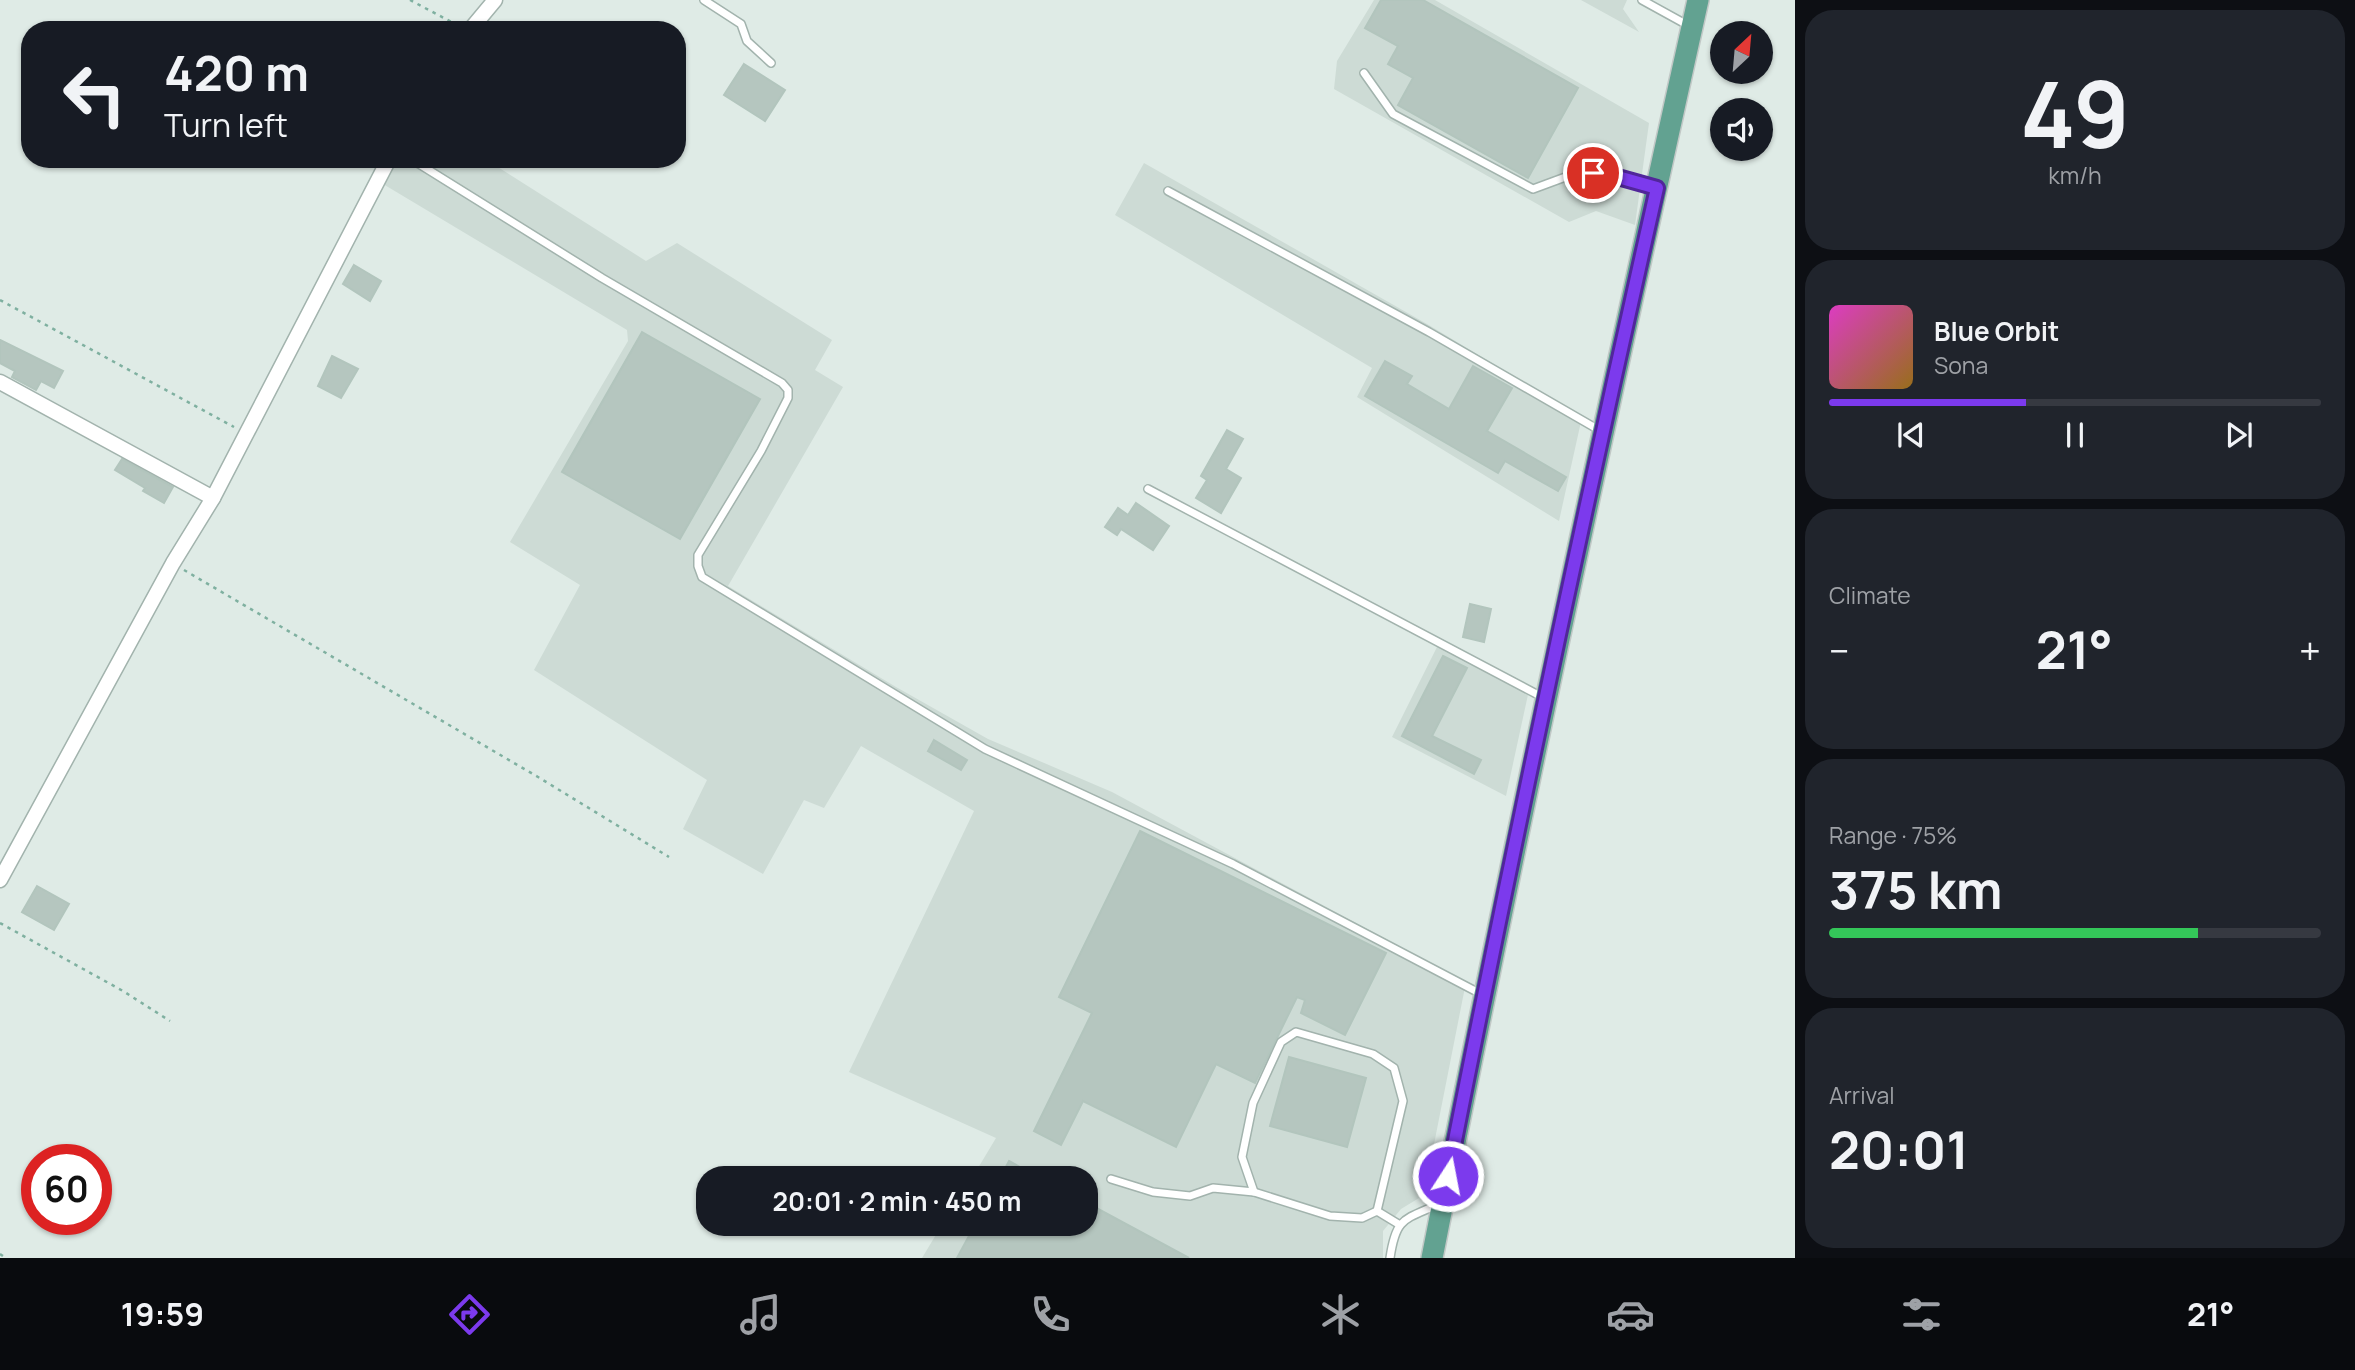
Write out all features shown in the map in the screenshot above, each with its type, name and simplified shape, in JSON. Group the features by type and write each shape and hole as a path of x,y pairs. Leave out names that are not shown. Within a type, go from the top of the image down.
{"main road":[{"path":"1432,1258 1483,995 1602,431 1698,0"}],"street":[{"path":"476,21 495,0"},
{"path":"0,880 173,563 213,498 384,168"},
{"path":"0,382 213,498"}],"lane":[{"path":"704,0 741,24 747,41 771,63"},
{"path":"1642,0 1692,27"},
{"path":"1364,73 1393,114 1534,189 1579,172 1607,174 1657,188"},
{"path":"425,168 602,278 782,383 788,390 788,398 761,451 698,555 702,578 985,749 1233,864 1483,995"},
{"path":"1168,191 1429,332 1602,431"},
{"path":"1148,489 1546,699"},
{"path":"1254,1192 1242,1157 1253,1103 1280,1042 1296,1032 1373,1054 1394,1068 1403,1101 1377,1211"},
{"path":"1111,1179 1153,1192 1190,1196 1213,1188 1254,1192 1330,1216 1362,1218 1377,1211"},
{"path":"1390,1258 1393,1234 1404,1219 1443,1202"},
{"path":"1377,1211 1400,1225"}],"path":[{"path":"410,0 451,21"},
{"path":"0,300 246,434"},
{"path":"173,563 669,857"},
{"path":"0,923 123,991 170,1021"},
{"path":"0,1254 6,1258"}],"shaded area":[{"path":"1374,0 1435,0 1649,123 1635,225 1596,211 1569,222 1334,89 1337,61"},
{"path":"1581,0 1627,0 1623,9 1639,32"},
{"path":"1144,163 1427,324 1582,417 1559,521 1357,397 1372,368 1115,215"},
{"path":"384,168 499,168 646,261 677,243 832,340 815,370 843,387 728,586 988,739 1112,792 1466,982 1424,1195 1401,1209 1383,1231 1383,1258 922,1258 935,1236 1098,1236 1098,1166 979,1166 996,1138 849,1072 974,811 861,746 824,808 804,800 763,874 683,829 707,780 534,670 580,585 510,542 628,341 627,330 378,181"},
{"path":"1439,643 1529,690 1506,796 1392,737"}],"building":[{"path":"1381,0 1423,0 1578,88 1528,178 1398,105 1413,78 1388,64 1398,46 1365,28"},
{"path":"744,64 785,90 765,121 724,95"},
{"path":"354,265 381,281 370,301 343,284"},
{"path":"642,332 760,399 680,539 562,472"},
{"path":"0,340 63,371 54,388 41,381 36,390 12,377 15,371 0,363"},
{"path":"332,356 358,369 341,398 318,386"},
{"path":"1385,361 1412,376 1407,384 1449,409 1473,366 1512,388 1487,431 1566,477 1558,491 1505,461 1498,473 1365,396"},
{"path":"1227,430 1243,439 1226,469 1241,478 1221,513 1196,498 1207,480 1201,476"},
{"path":"122,459 173,487 164,503 115,470"},
{"path":"1136,503 1169,526 1153,550 1121,529 1117,535 1105,527 1118,508 1128,515"},
{"path":"1470,604 1491,609 1484,642 1463,637"},
{"path":"1443,656 1467,668 1432,736 1481,760 1474,774 1402,736"},
{"path":"934,740 967,760 961,770 928,751"},
{"path":"1140,831 1386,953 1345,1035 1301,1013 1305,1000 1297,997 1255,1083 1216,1064 1176,1147 1083,1101 1061,1145 1034,1131 1092,1013 1059,997"},
{"path":"37,886 69,904 54,930 22,912"},
{"path":"1289,1057 1366,1078 1347,1147 1270,1126"},
{"path":"1098,1209 1189,1258 957,1258 969,1236 1098,1236"}],"route":[{"path":"1448,1176 1483,995 1602,431 1657,188 1607,174 1593,173"}]}
